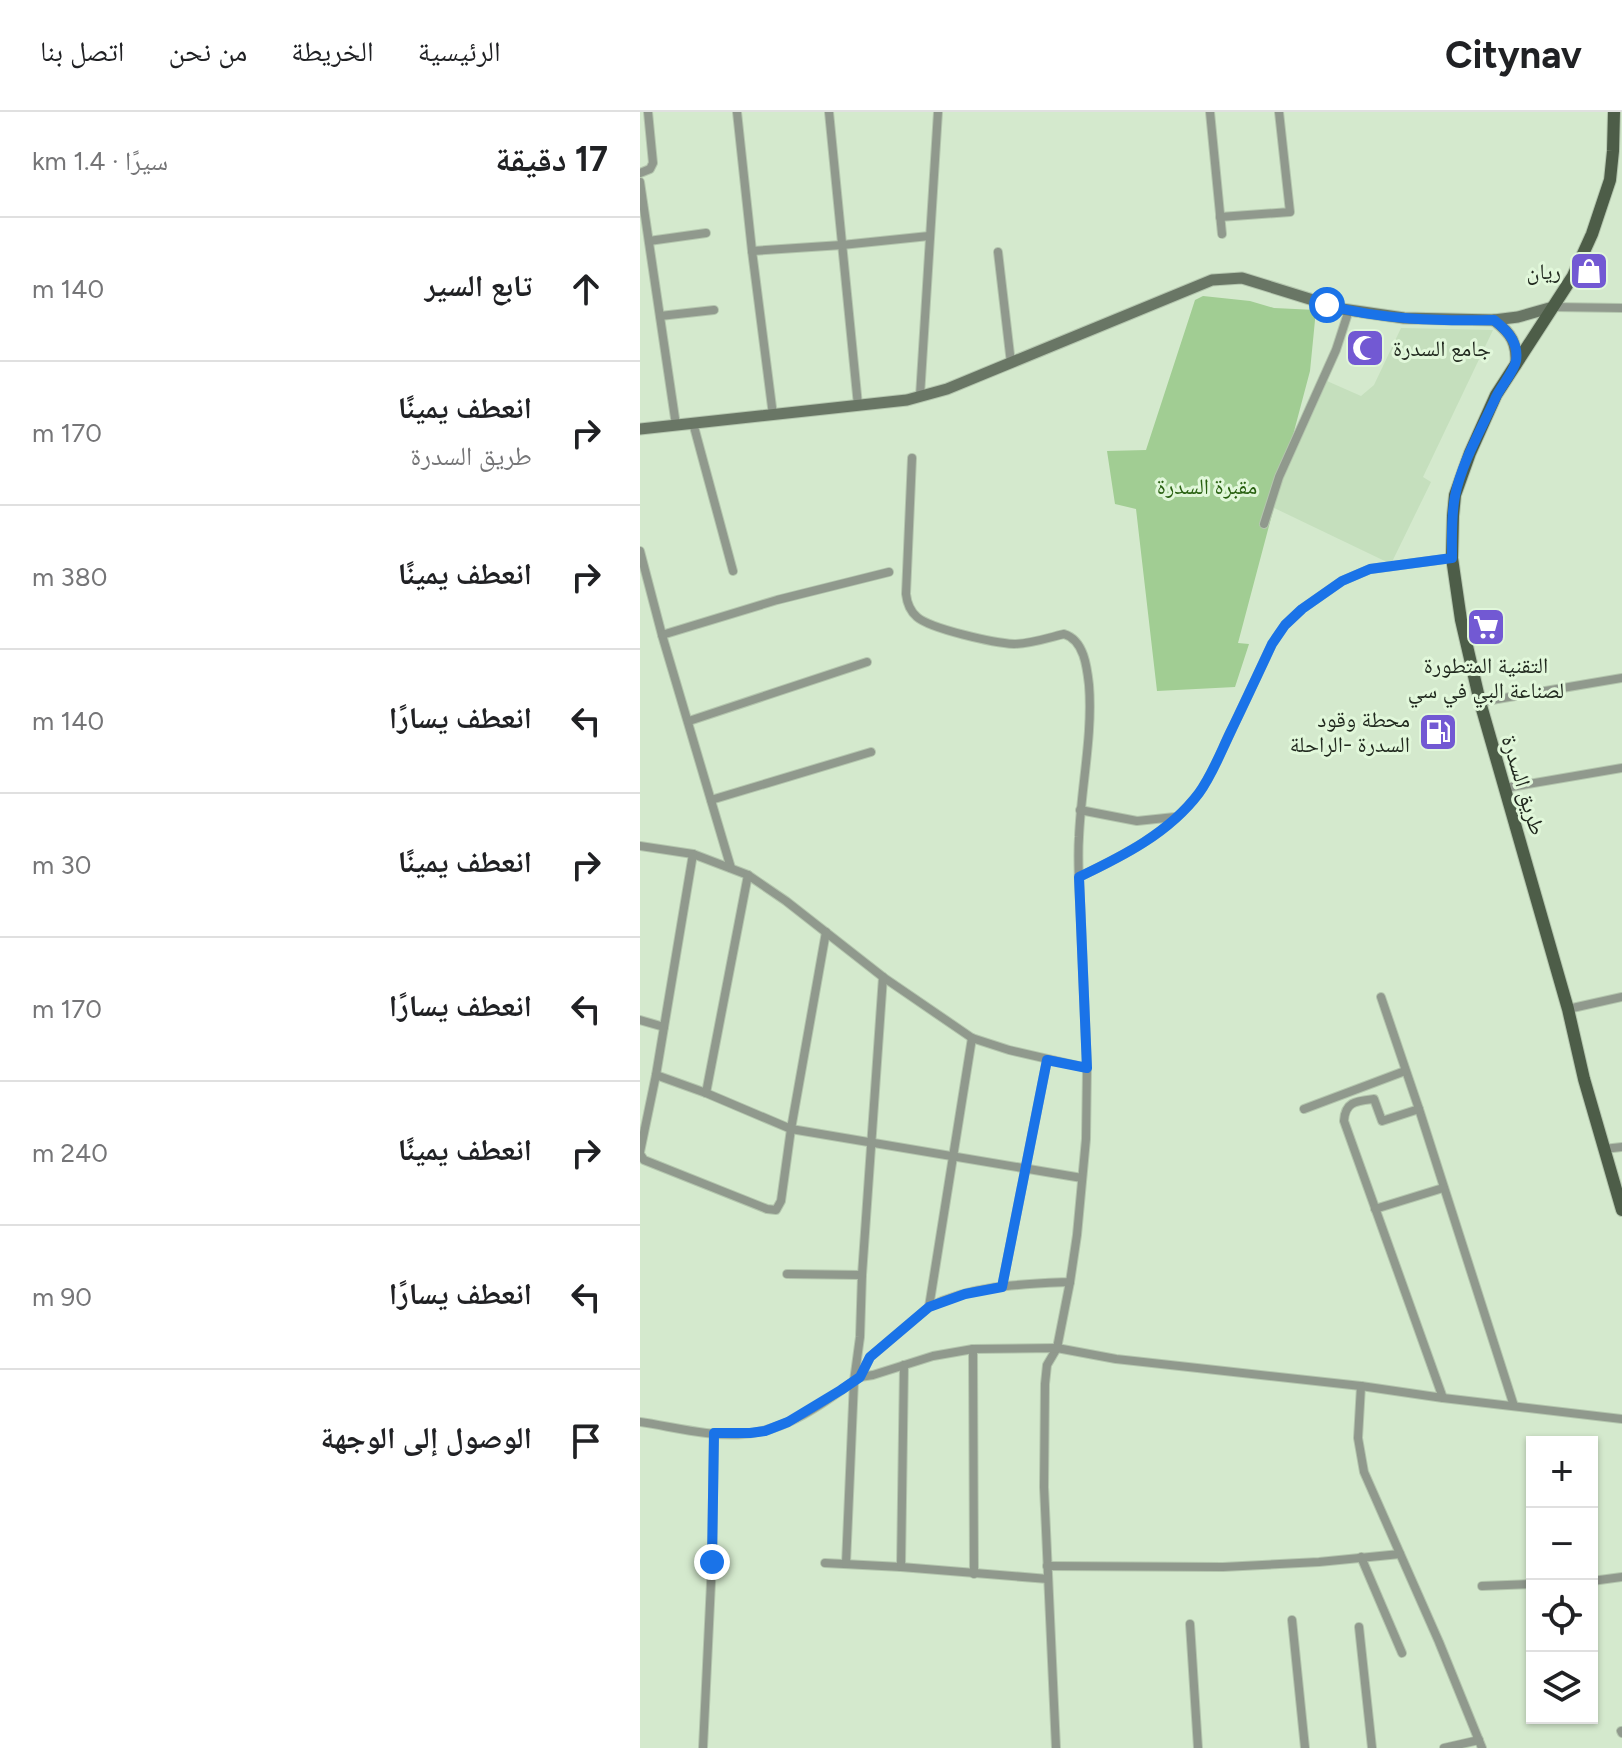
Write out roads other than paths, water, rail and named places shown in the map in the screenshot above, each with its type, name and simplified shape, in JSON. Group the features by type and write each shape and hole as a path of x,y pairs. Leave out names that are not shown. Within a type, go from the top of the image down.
{"main road":[{"name":"طريق السدرة","path":"1614,112 1616,180 1573,276 1496,395 1455,495 1452,558 1461,620 1492,750 1568,1009 1584,1079 1622,1210"}],"street":[{"path":"640,173 650,169 653,163 648,112"},
{"path":"737,112 773,415"},
{"path":"829,112 858,405"},
{"path":"920,396 938,112"},
{"path":"1210,112 1222,234"},
{"path":"1220,217 1290,212 1279,112"},
{"path":"640,182 676,425"},
{"path":"649,241 706,233"},
{"path":"752,251 929,236"},
{"path":"998,252 1011,363"},
{"path":"640,429 858,405 947,389 1212,280 1242,278 1312,301 1404,318 1494,320 1553,307 1622,308"},
{"path":"660,316 714,310"},
{"path":"1264,524 1279,477 1336,350 1349,310"},
{"path":"1494,320 1506,329 1513,340 1516,365"},
{"path":"693,423 733,571"},
{"path":"912,458 906,594 916,616 934,626 1003,643 1017,644 1064,634 1073,638 1081,648 1089,686 1087,750 1078,841 1087,1068 1086,1139 1070,1282 1057,1348 1047,1365 1045,1384 1047,1566 1056,1748"},
{"path":"640,551 731,868"},
{"path":"1079,877 1121,858 1176,817 1197,795 1212,773 1272,644 1285,625 1302,609 1342,581 1370,569 1452,558"},
{"path":"662,635 777,600 889,572"},
{"path":"689,721 867,662"},
{"path":"1480,702 1622,678"},
{"path":"711,800 871,752"},
{"path":"1505,788 1622,768"},
{"path":"1080,810 1137,821 1176,817"},
{"path":"640,846 693,854 748,875 883,977 972,1038 1087,1068"},
{"path":"693,854 640,1153 644,1160 776,1210 781,1201 826,932"},
{"path":"706,1093 748,875"},
{"path":"846,1564 883,977"},
{"path":"1381,997 1514,1406"},
{"path":"1568,1009 1622,997"},
{"path":"640,1020 664,1027"},
{"path":"929,1307 972,1038"},
{"path":"1002,1287 1047,1060"},
{"path":"1304,1109 1405,1071"},
{"path":"656,1075 791,1129 815,1135 1082,1178"},
{"path":"1419,1109 1382,1121 1374,1099 1359,1100 1351,1103 1344,1121 1443,1398"},
{"path":"1604,1149 1622,1147"},
{"path":"1375,1209 1443,1188"},
{"path":"787,1274 862,1275"},
{"path":"857,1379 870,1357 929,1307 965,1294 1002,1287 1070,1282"},
{"path":"640,1422 714,1433 765,1431 788,1422 857,1379 933,1356 973,1349 1057,1348 1116,1359 1622,1419"},
{"path":"973,1349 974,1574"},
{"path":"901,1567 904,1365"},
{"path":"1361,1386 1358,1438 1364,1472 1480,1744 1444,1748"},
{"path":"703,1748 712,1562 714,1433"},
{"path":"1047,1566 1223,1567 1400,1554"},
{"path":"1361,1557 1402,1653"},
{"path":"825,1563 1048,1579"},
{"path":"1598,1580 1622,1577"},
{"path":"1482,1586 1526,1584"},
{"path":"1292,1620 1305,1748"},
{"path":"1190,1624 1198,1748"},
{"path":"1359,1627 1372,1748"}],"place":[{"name":"ريان","path":"1589,271"},
{"name":"جامع السدرة","path":"1365,348"},
{"name":"التقنية المتطورة لصناعة البي في سي","path":"1486,627"},
{"name":"محطة وقود السدرة -الراحلة","path":"1438,732"}],"park label":[{"name":"مقبرة السدرة","path":"1207,486"}]}
